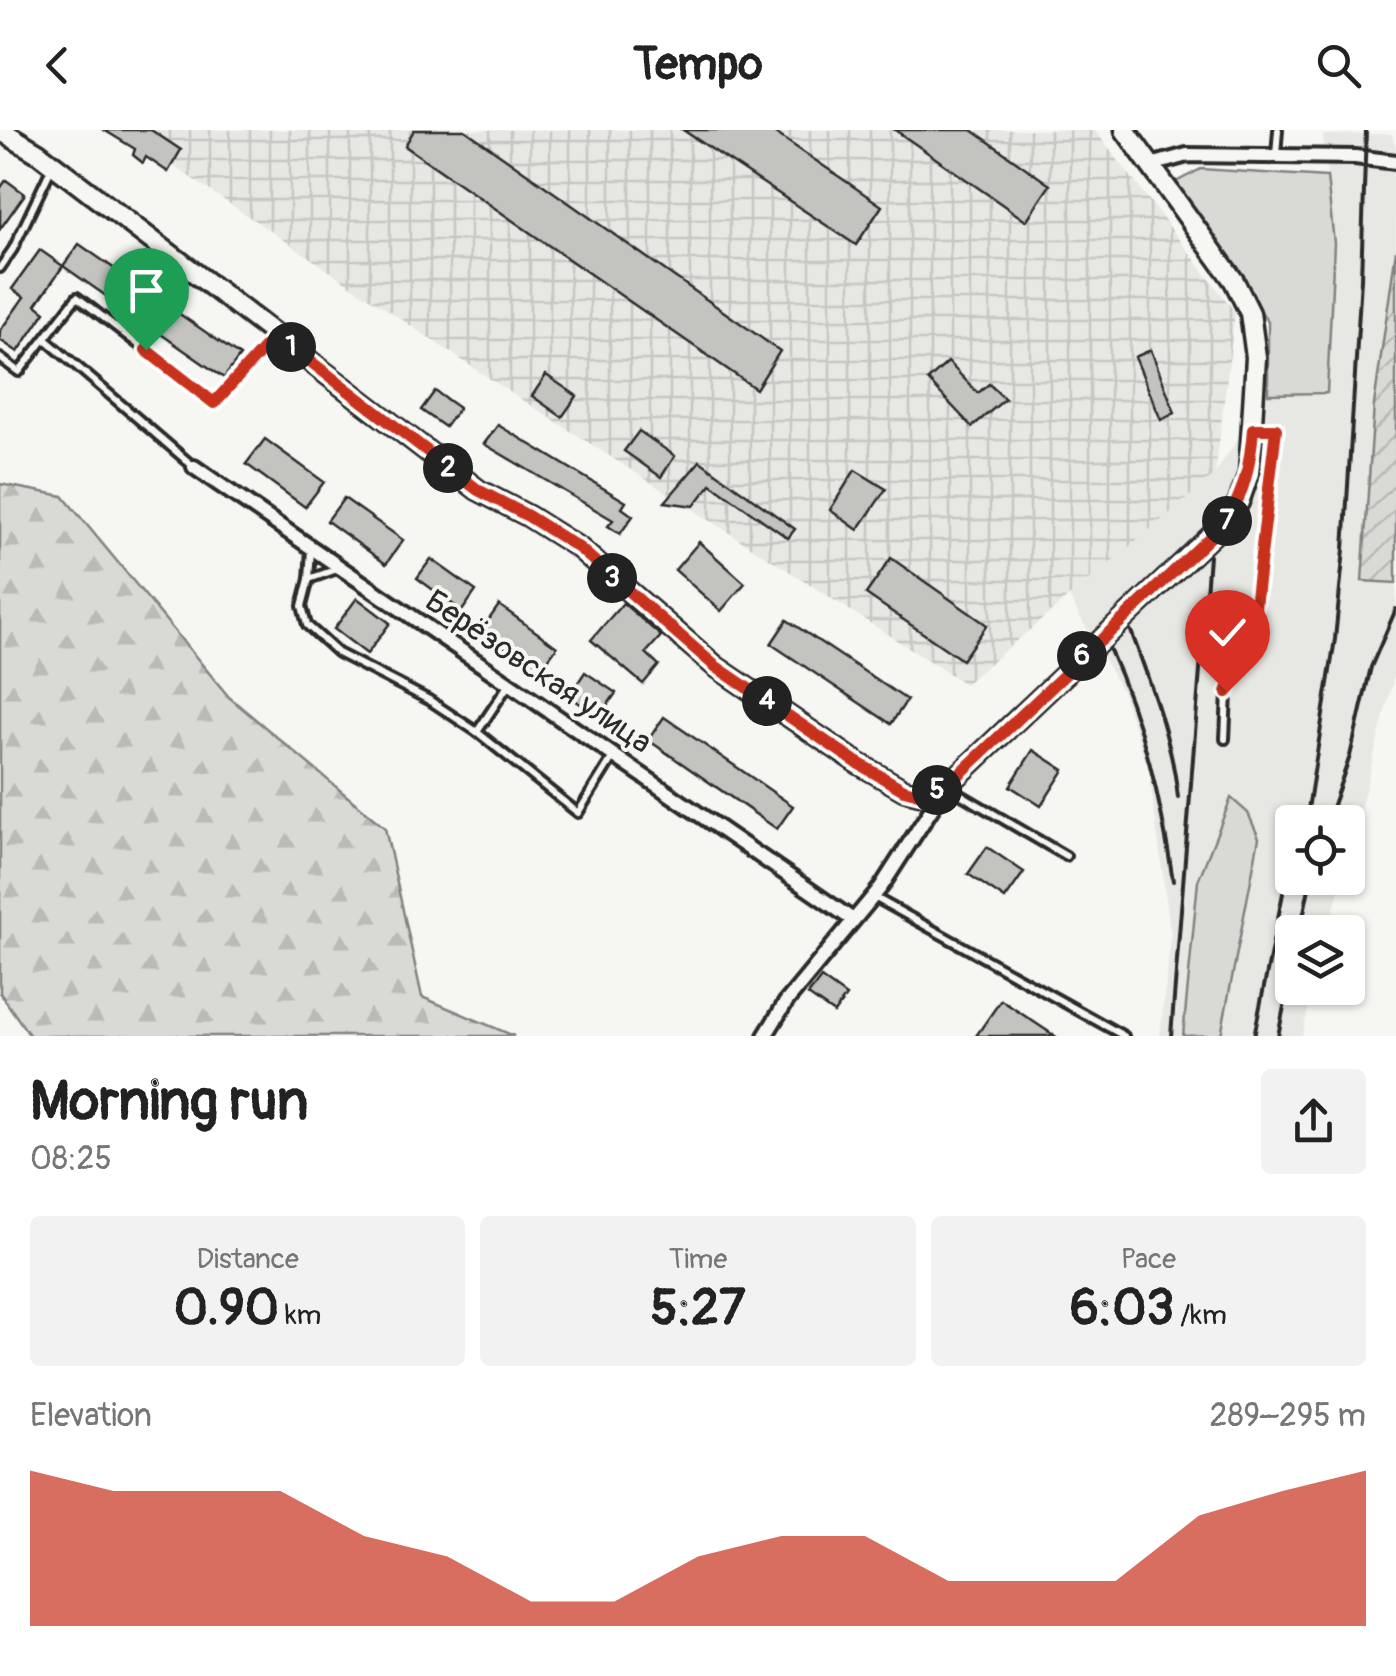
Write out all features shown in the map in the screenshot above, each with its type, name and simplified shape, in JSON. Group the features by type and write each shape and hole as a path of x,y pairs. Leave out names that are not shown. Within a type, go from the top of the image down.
{"street":[{"path":"0,130 54,165 478,490 579,548 715,666 904,790 924,795 947,786"},
{"path":"765,1036 786,1002 873,896 947,786 1225,523 1239,502 1249,473 1253,429 1256,357 1250,313 1234,281 1125,130"},
{"path":"1151,165 1187,155 1366,157 1396,162"},
{"name":"Берёзовская улица","path":"194,467 853,920"}],"lane":[{"path":"1276,156 1278,130"},
{"path":"0,268 54,165"},
{"path":"0,358 19,372 77,297 214,403 276,335"},
{"path":"45,339 194,467"},
{"path":"1224,739 1227,692 1251,640 1276,429 1253,429"},
{"path":"311,548 302,606 307,626 338,653 428,700 477,732 578,814 614,756"},
{"path":"309,578 340,568"},
{"path":"477,732 509,684"},
{"path":"947,786 1066,856"},
{"path":"873,896 1124,1036"}],"shaded area":[{"path":"120,130 1095,130 1235,312 1215,475 965,684 505,389"},
{"path":"1391,134 1396,147 1396,250 1374,405 1362,580 1396,583 1396,669 1361,805 1275,805 1275,895 1338,895 1332,915 1275,915 1275,1005 1309,1005 1302,1036 1160,1036 1171,936 1149,771 1123,693 1069,597 1214,475 1268,394 1327,393 1334,243 1323,135"}],"green space":[{"path":"1201,169 1327,177 1334,243 1327,393 1268,394 1268,322 1174,183"},
{"path":"1396,250 1396,583 1362,581 1374,405"},
{"path":"0,484 63,496 229,697 385,828 422,997 514,1036 30,1036 0,993"},
{"path":"1231,798 1248,813 1259,838 1221,1035 1183,1036 1198,881"}],"building":[{"path":"104,130 151,130 181,150 168,172 146,157 143,163 133,155 135,149"},
{"path":"414,130 465,130 780,351 756,389 405,146"},
{"path":"683,130 771,130 882,206 856,245"},
{"path":"895,130 972,130 1050,185 1026,221"},
{"path":"6,180 25,194 0,229 0,189"},
{"path":"79,244 240,356 224,378 63,266"},
{"path":"40,250 63,266 36,305 45,312 18,352 0,340 0,331 24,297 12,289"},
{"path":"1151,350 1175,413 1161,420 1135,357"},
{"path":"948,362 978,393 989,384 1005,399 972,427 928,380"},
{"path":"546,375 577,396 562,417 532,396"},
{"path":"435,391 459,408 445,427 421,410"},
{"path":"498,425 626,502 622,508 633,516 620,534 608,526 613,520 484,444"},
{"path":"639,431 675,456 661,477 624,451"},
{"path":"265,439 324,482 305,507 246,464"},
{"path":"700,461 795,529 788,538 711,484 694,506 665,502"},
{"path":"855,470 886,489 858,530 830,510"},
{"path":"344,498 403,540 386,564 327,521"},
{"path":"699,542 745,583 721,611 675,570"},
{"path":"891,558 987,625 962,660 866,594"},
{"path":"431,559 476,591 462,611 417,578"},
{"path":"357,598 390,623 367,654 334,629"},
{"path":"623,603 661,636 646,653 659,665 643,684 591,640"},
{"path":"499,605 557,647 538,673 481,631"},
{"path":"787,620 907,700 891,724 771,644"},
{"path":"585,672 616,693 599,717 569,696"},
{"path":"664,717 793,806 777,829 648,740"},
{"path":"1033,750 1064,770 1041,806 1010,786"},
{"path":"987,847 1024,872 1005,899 968,874"},
{"path":"821,978 846,996 834,1013 808,995"},
{"path":"1001,1000 1055,1036 976,1036"}],"railway":[{"path":"1309,805 1335,639 1344,549 1366,130"},
{"path":"1171,1036 1209,556"},
{"path":"1333,805 1350,756 1371,667 1396,609"},
{"path":"1131,631 1166,734 1178,798"},
{"path":"1109,648 1149,762 1173,881"},
{"path":"1254,1036 1283,895"},
{"path":"1303,915 1308,895"},
{"path":"1278,1036 1284,1005"}],"route":[{"path":"146,350 214,403 276,335 478,490 579,548 715,666 856,762 904,790 924,795 947,786 1225,523 1239,502 1249,473 1253,429 1276,429 1251,640 1227,692"}]}
